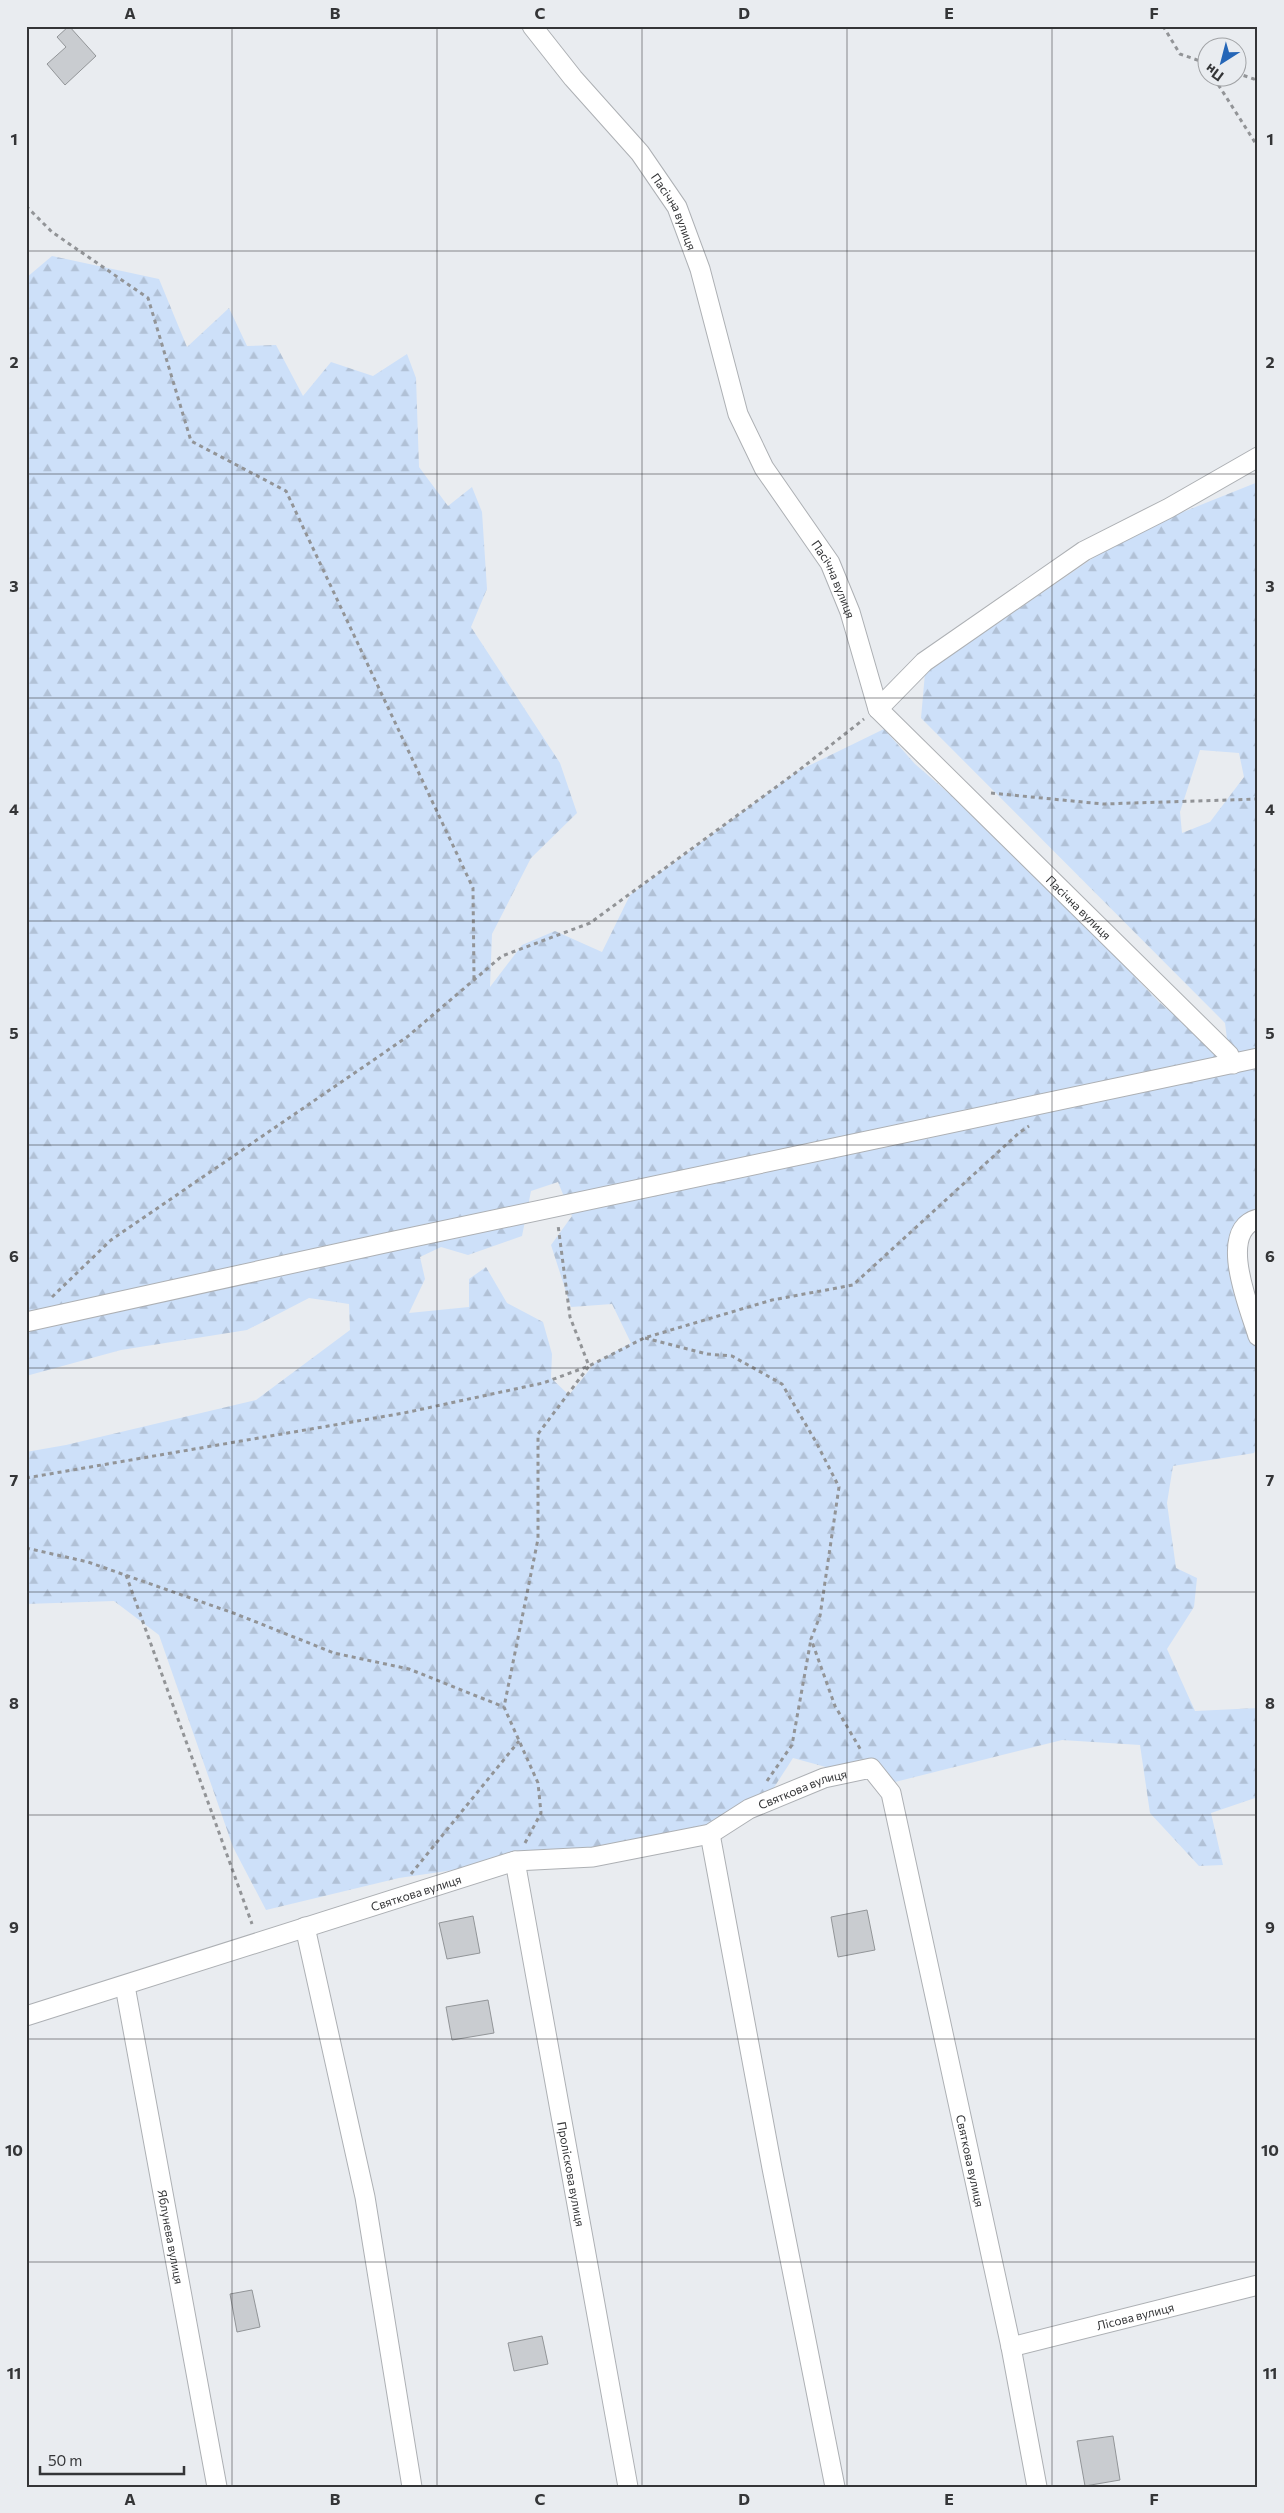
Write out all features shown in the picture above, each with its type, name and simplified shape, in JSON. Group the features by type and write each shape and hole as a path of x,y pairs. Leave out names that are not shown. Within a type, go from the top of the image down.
{"street":[{"name":"Пасічна вулиця","path":"532,26 573,78 640,153 677,207 700,269 738,414 764,468 830,563 850,612 878,709 1228,1055 1232,1064"},
{"path":"878,709 924,662 1084,552 1169,508 1258,457"},
{"path":"26,1322 555,1207 1258,1058"},
{"path":"1258,1218 1247,1224 1241,1234 1238,1240 1236,1259 1258,1336"},
{"name":"Святкова вулиця","path":"26,2016 515,1861 594,1856 710,1834 749,1809 824,1778 871,1768 891,1794 1012,2348 1037,2487"},
{"path":"710,1834 834,2487"},
{"name":"Проліскова вулиця","path":"515,1861 628,2487"},
{"path":"305,1927 365,2196 412,2487"},
{"name":"Яблунева вулиця","path":"125,1986 217,2487"},
{"name":"Лісова вулиця","path":"1012,2348 1258,2286"}],"path":[{"path":"1163,26 1180,54 1196,60"},
{"path":"1246,76 1254,79 1258,77"},
{"path":"1220,88 1258,147"},
{"path":"26,206 52,232 148,298 191,441 286,491 473,888 474,979"},
{"path":"48,1301 111,1240 407,1037 502,956 590,924 798,771 878,709"},
{"path":"961,791 1103,804 1258,799"},
{"path":"26,1478 404,1413 543,1383 589,1366 644,1338 772,1300 854,1285 1020,1132"},
{"path":"555,1207 570,1317 589,1366"},
{"path":"644,1338 707,1354 732,1356 782,1384 816,1442 839,1487 820,1616 811,1639 792,1745 749,1809"},
{"path":"515,1861 541,1813 538,1783 504,1707 538,1539 538,1434 589,1366"},
{"path":"26,1548 88,1562 236,1614 334,1652 409,1669 504,1707"},
{"path":"126,1575 259,1942"},
{"path":"811,1639 835,1706 871,1768"},
{"path":"409,1877 519,1741"}],"green space":[{"path":"52,256 159,279 187,347 229,308 247,346 276,345 303,396 331,362 373,376 407,354 416,378 419,467 448,506 472,487 482,512 487,589 471,627 560,763 577,813 531,858 492,934 490,987 522,945 555,931 602,952 630,895 798,771 884,729 915,764 1005,842 1159,1002 1236,1067 1229,1055 1225,1023 921,718 925,673 1128,534 1258,482 1258,1227 1234,1231 1258,1345 1258,1444 1254,1453 1173,1466 1167,1503 1176,1568 1197,1578 1194,1607 1167,1649 1195,1711 1258,1708 1258,1797 1211,1813 1223,1865 1199,1866 1150,1813 1140,1745 1062,1740 895,1782 855,1775 793,1758 755,1817 554,1858 515,1861 399,1878 266,1910 233,1847 159,1635 114,1601 26,1604 26,1452 66,1445 256,1400 350,1330 349,1304 309,1298 247,1330 121,1350 26,1376 26,278","holes":["1200,750 1239,753 1244,777 1210,822 1182,833 1180,812","558,1182 572,1216 551,1245 571,1307 612,1304 631,1343 595,1363 569,1395 551,1378 552,1354 543,1322 507,1303 486,1267 469,1279 469,1307 409,1313 425,1279 420,1257 441,1247 468,1255 522,1236 531,1191"]}],"building":[{"path":"69,26 96,56 65,85 47,64 66,47 57,37"},
{"path":"867,1910 875,1950 838,1957 831,1917"},
{"path":"473,1916 480,1953 447,1959 439,1923"},
{"path":"488,2000 494,2033 452,2040 446,2007"},
{"path":"252,2290 260,2327 237,2332 230,2294"},
{"path":"542,2336 548,2364 514,2371 508,2343"},
{"path":"1113,2436 1120,2480 1085,2486 1077,2441"}]}
